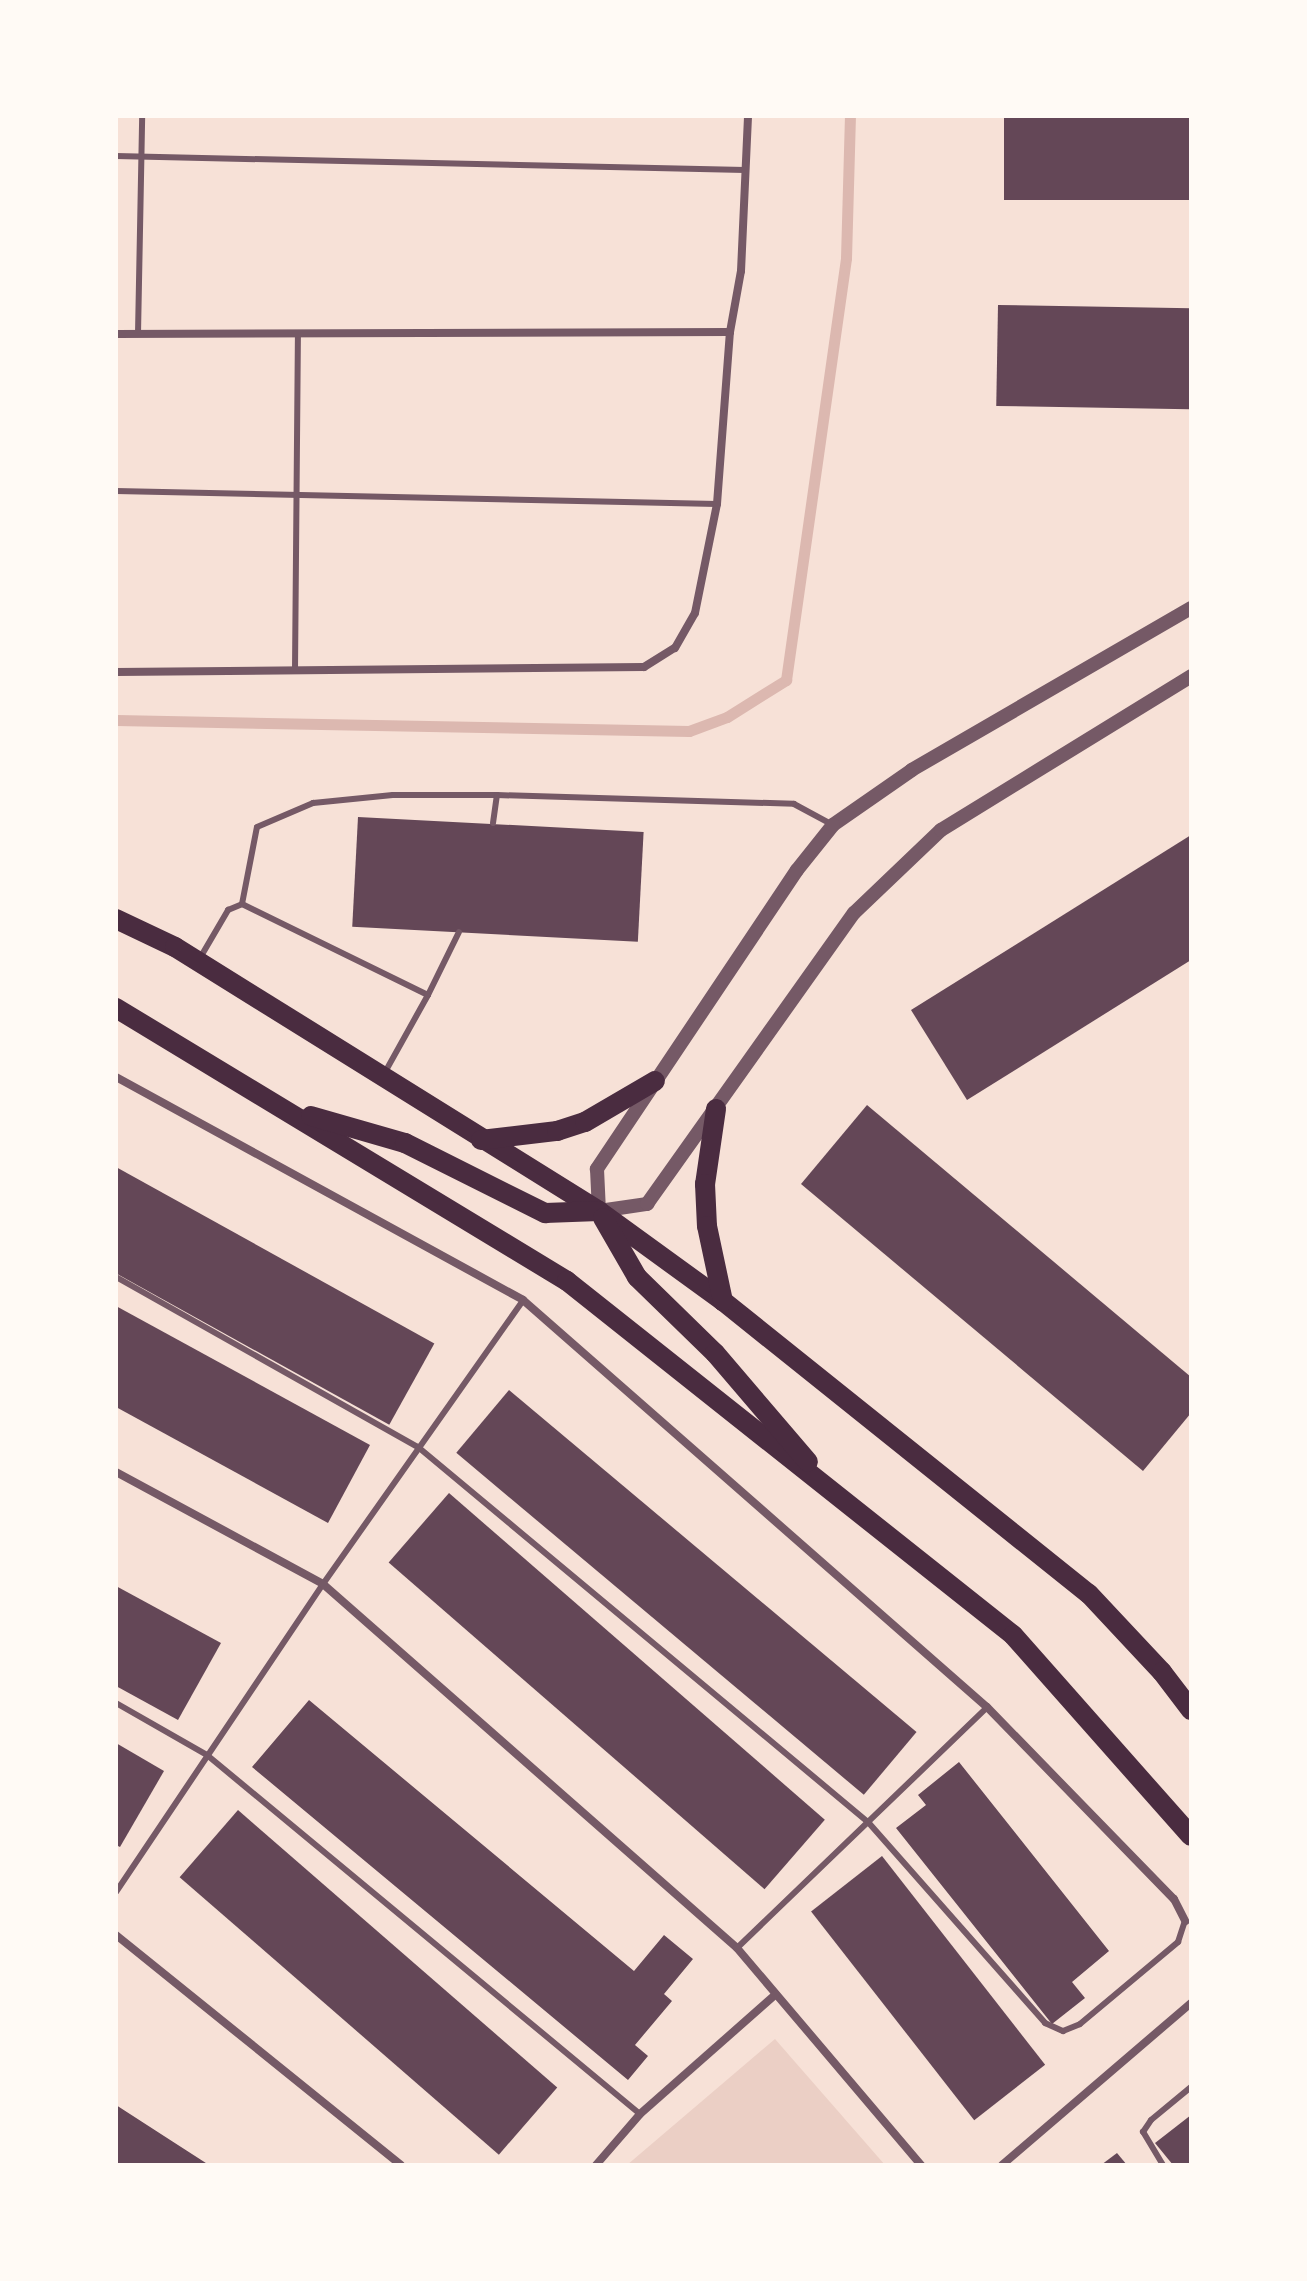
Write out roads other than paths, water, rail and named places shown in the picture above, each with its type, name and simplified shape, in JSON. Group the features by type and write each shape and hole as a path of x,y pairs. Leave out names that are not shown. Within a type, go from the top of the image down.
{"main road":[{"path":"116,919 175,947 599,1211 723,1301 1089,1594 1162,1672 1191,1710"},
{"path":"116,929 175,947"},
{"path":"116,1008 567,1281 1013,1635 1191,1836"},
{"path":"481,1140 557,1131 585,1122 655,1081"},
{"path":"284,1109 405,1143 545,1213 599,1211"},
{"path":"716,1109 705,1184 707,1226 723,1301"},
{"path":"599,1211 637,1277 715,1353 841,1500"}],"street":[{"path":"116,672 644,667 675,648 695,613 717,504 730,332 741,271 748,116"},
{"path":"116,334 730,332"},
{"path":"1191,608 912,770 833,825 797,870 597,1169 599,1211 647,1204 854,913 941,830 1191,676"},
{"path":"116,1077 523,1300 987,1707 1174,1899 1185,1921"},
{"path":"116,1472 323,1584 737,1948 921,2165"},
{"path":"116,1935 401,2165"},
{"path":"596,2165 640,2114 776,1994"},
{"path":"1002,2165 1191,2003"}],"lane":[{"path":"138,334 142,116"},
{"path":"116,156 745,170"},
{"path":"295,670 298,333"},
{"path":"116,491 717,504"},
{"path":"242,904 257,827 313,803 393,795 497,795 794,804 833,825"},
{"path":"493,823 497,795"},
{"path":"198,961 221,918 228,910 242,904 428,995"},
{"path":"382,1077 459,932"},
{"path":"116,1277 418,1447 868,1822 1045,2023 1063,2031 1080,2024 1178,1942 1185,1921"},
{"path":"116,1892 323,1584 523,1300"},
{"path":"116,1703 207,1755 640,2114"},
{"path":"737,1948 987,1707"},
{"path":"1163,2165 1143,2132 1151,2120 1191,2087"}],"waterway":[{"path":"116,720 689,731 727,717 786,680 846,258 850,116"}]}
